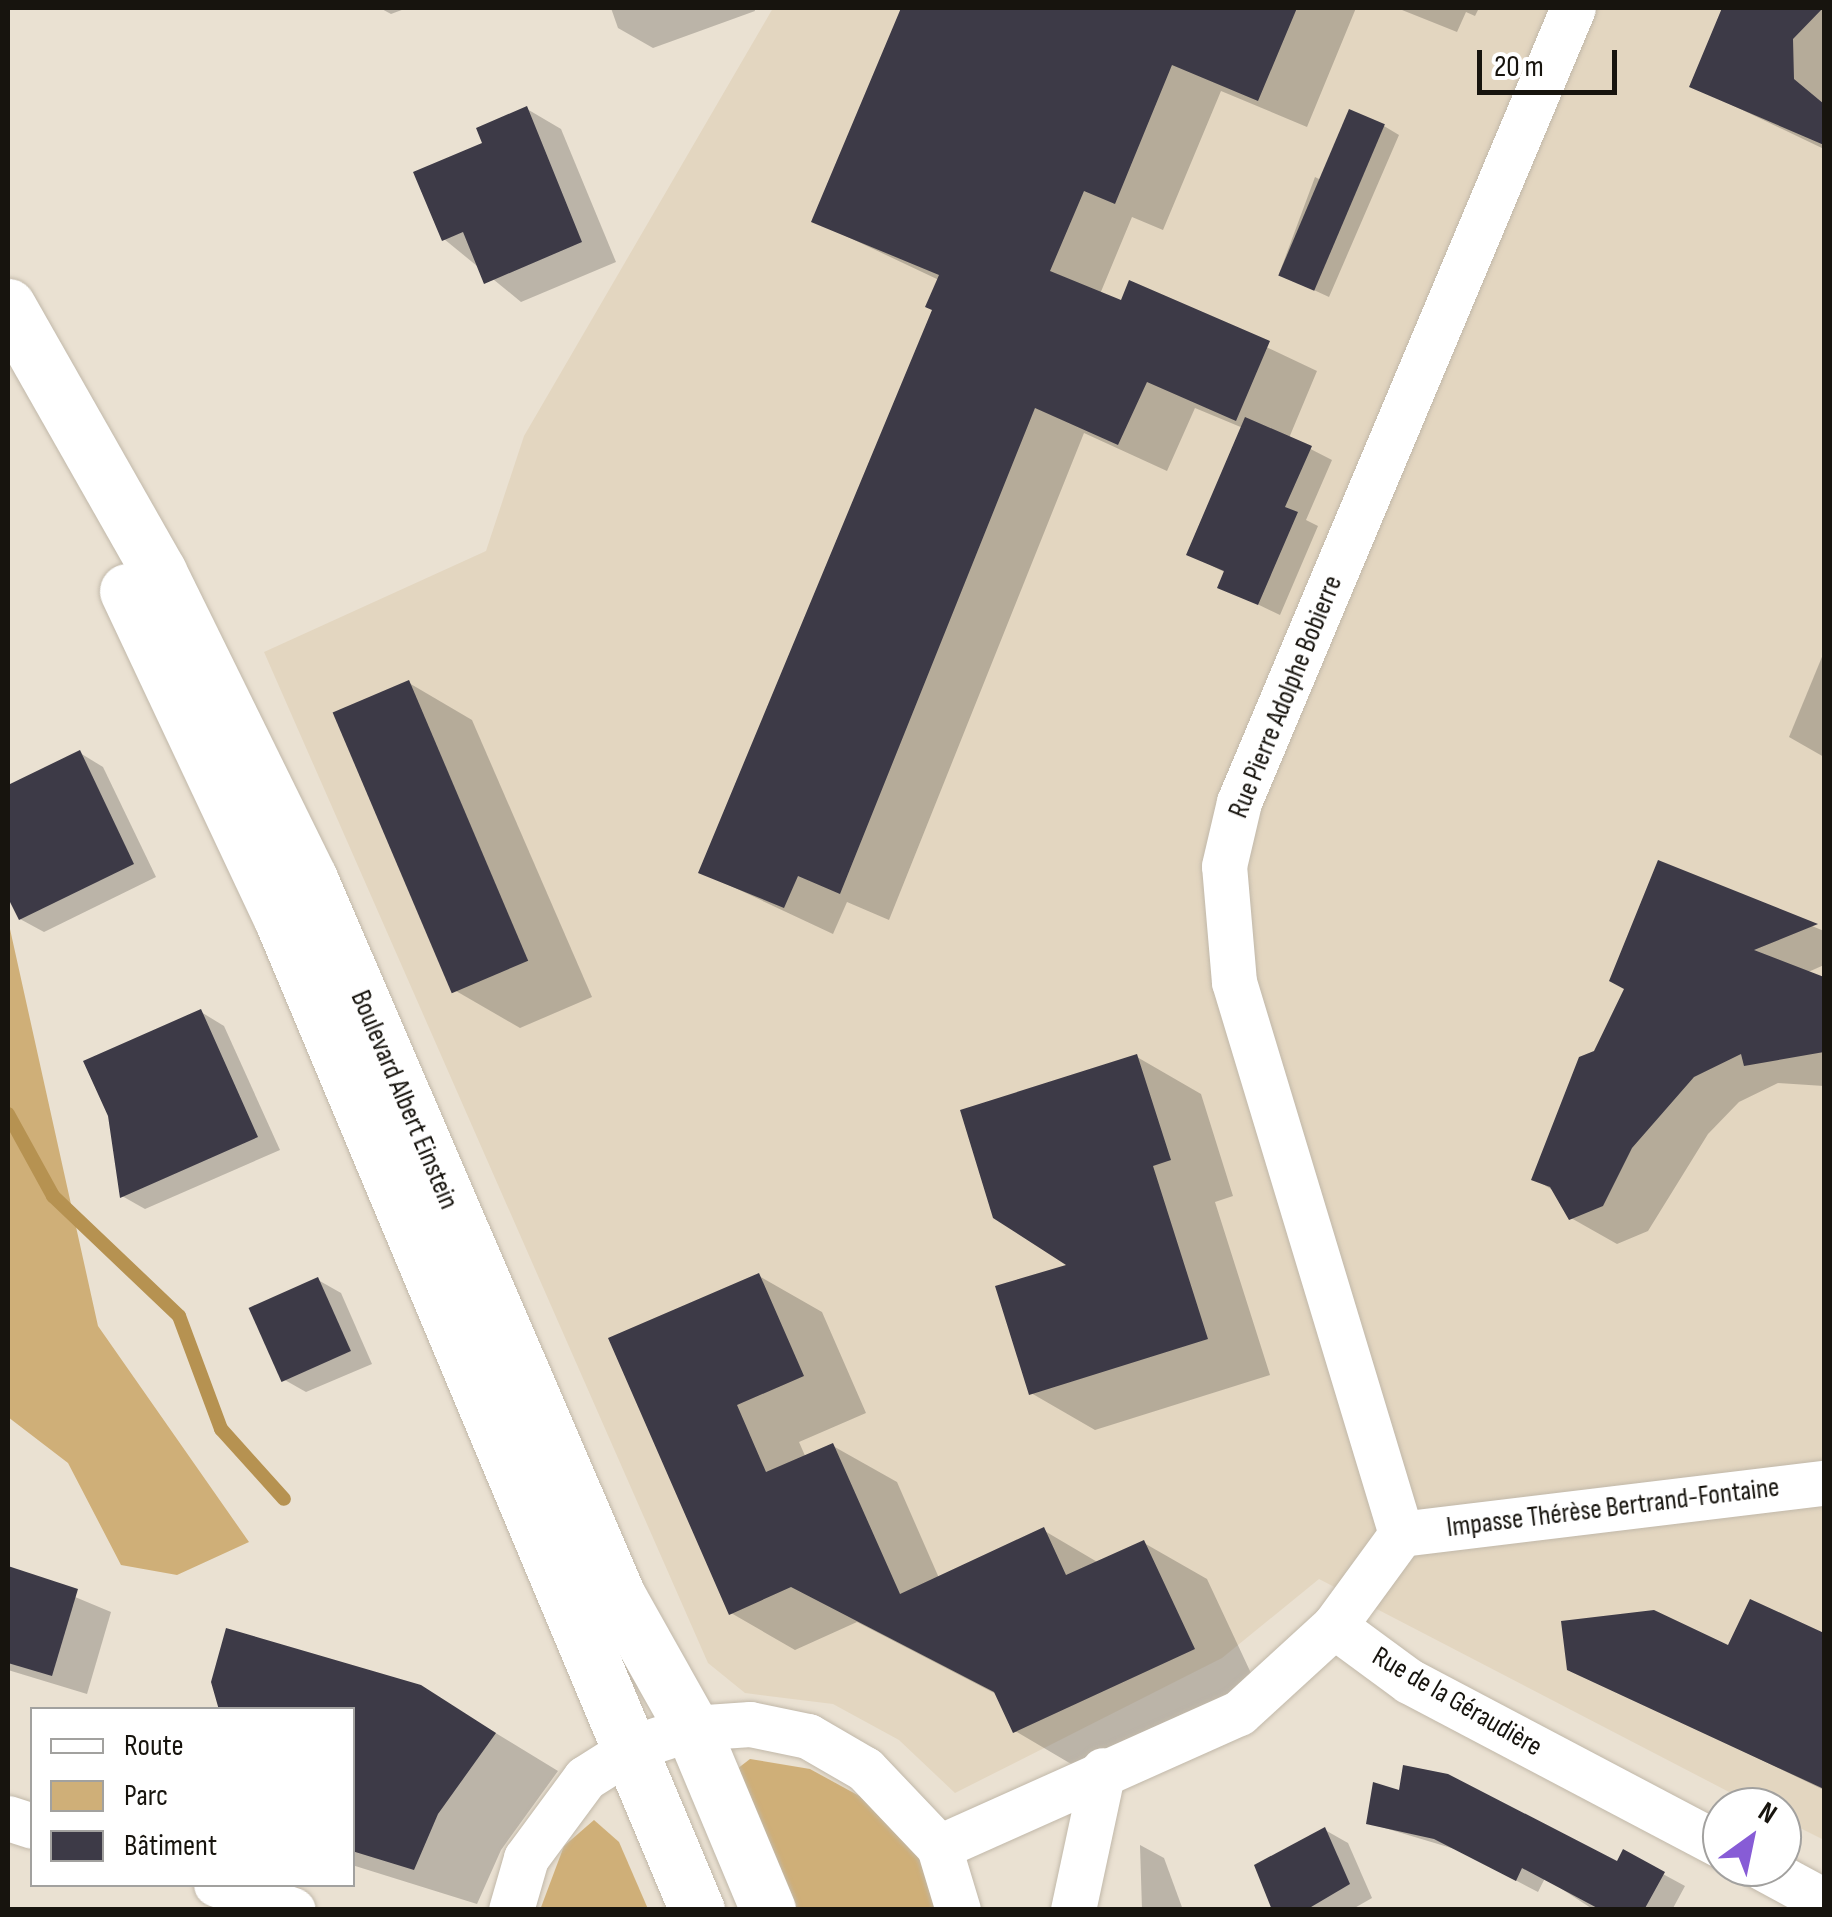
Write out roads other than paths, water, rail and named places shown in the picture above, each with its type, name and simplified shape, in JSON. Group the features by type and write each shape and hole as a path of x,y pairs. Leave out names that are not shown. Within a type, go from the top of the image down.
{"main road":[{"name":"Boulevard Albert Einstein","path":"8,306 158,572 310,879 618,1596 692,1728 768,1910"},
{"name":"Boulevard Albert Einstein","path":"8,376 124,586 281,918 634,1747 698,1910"}],"street":[{"name":"Rue Pierre Adolphe Bobierre","path":"1401,1534 1234,982 1224,866 1239,802 1574,8"},
{"name":"Impasse Thérèse Bertrand-Fontaine","path":"1401,1534 1824,1483"},
{"path":"939,1846 1103,1770 1239,1713 1334,1626 1401,1534"},
{"name":"Rue de la Géraudière","path":"1334,1626 1409,1681 1702,1835"},
{"path":"511,1910 526,1858 559,1805 634,1747 692,1728 750,1724 808,1736 865,1769 939,1846 958,1910"},
{"path":"1073,1910 1103,1770"},
{"path":"225,1887 293,1910"},
{"path":"1798,1887 1824,1901"}],"waterway":[{"path":"8,1114 53,1196 179,1316 221,1429 284,1499"}]}
